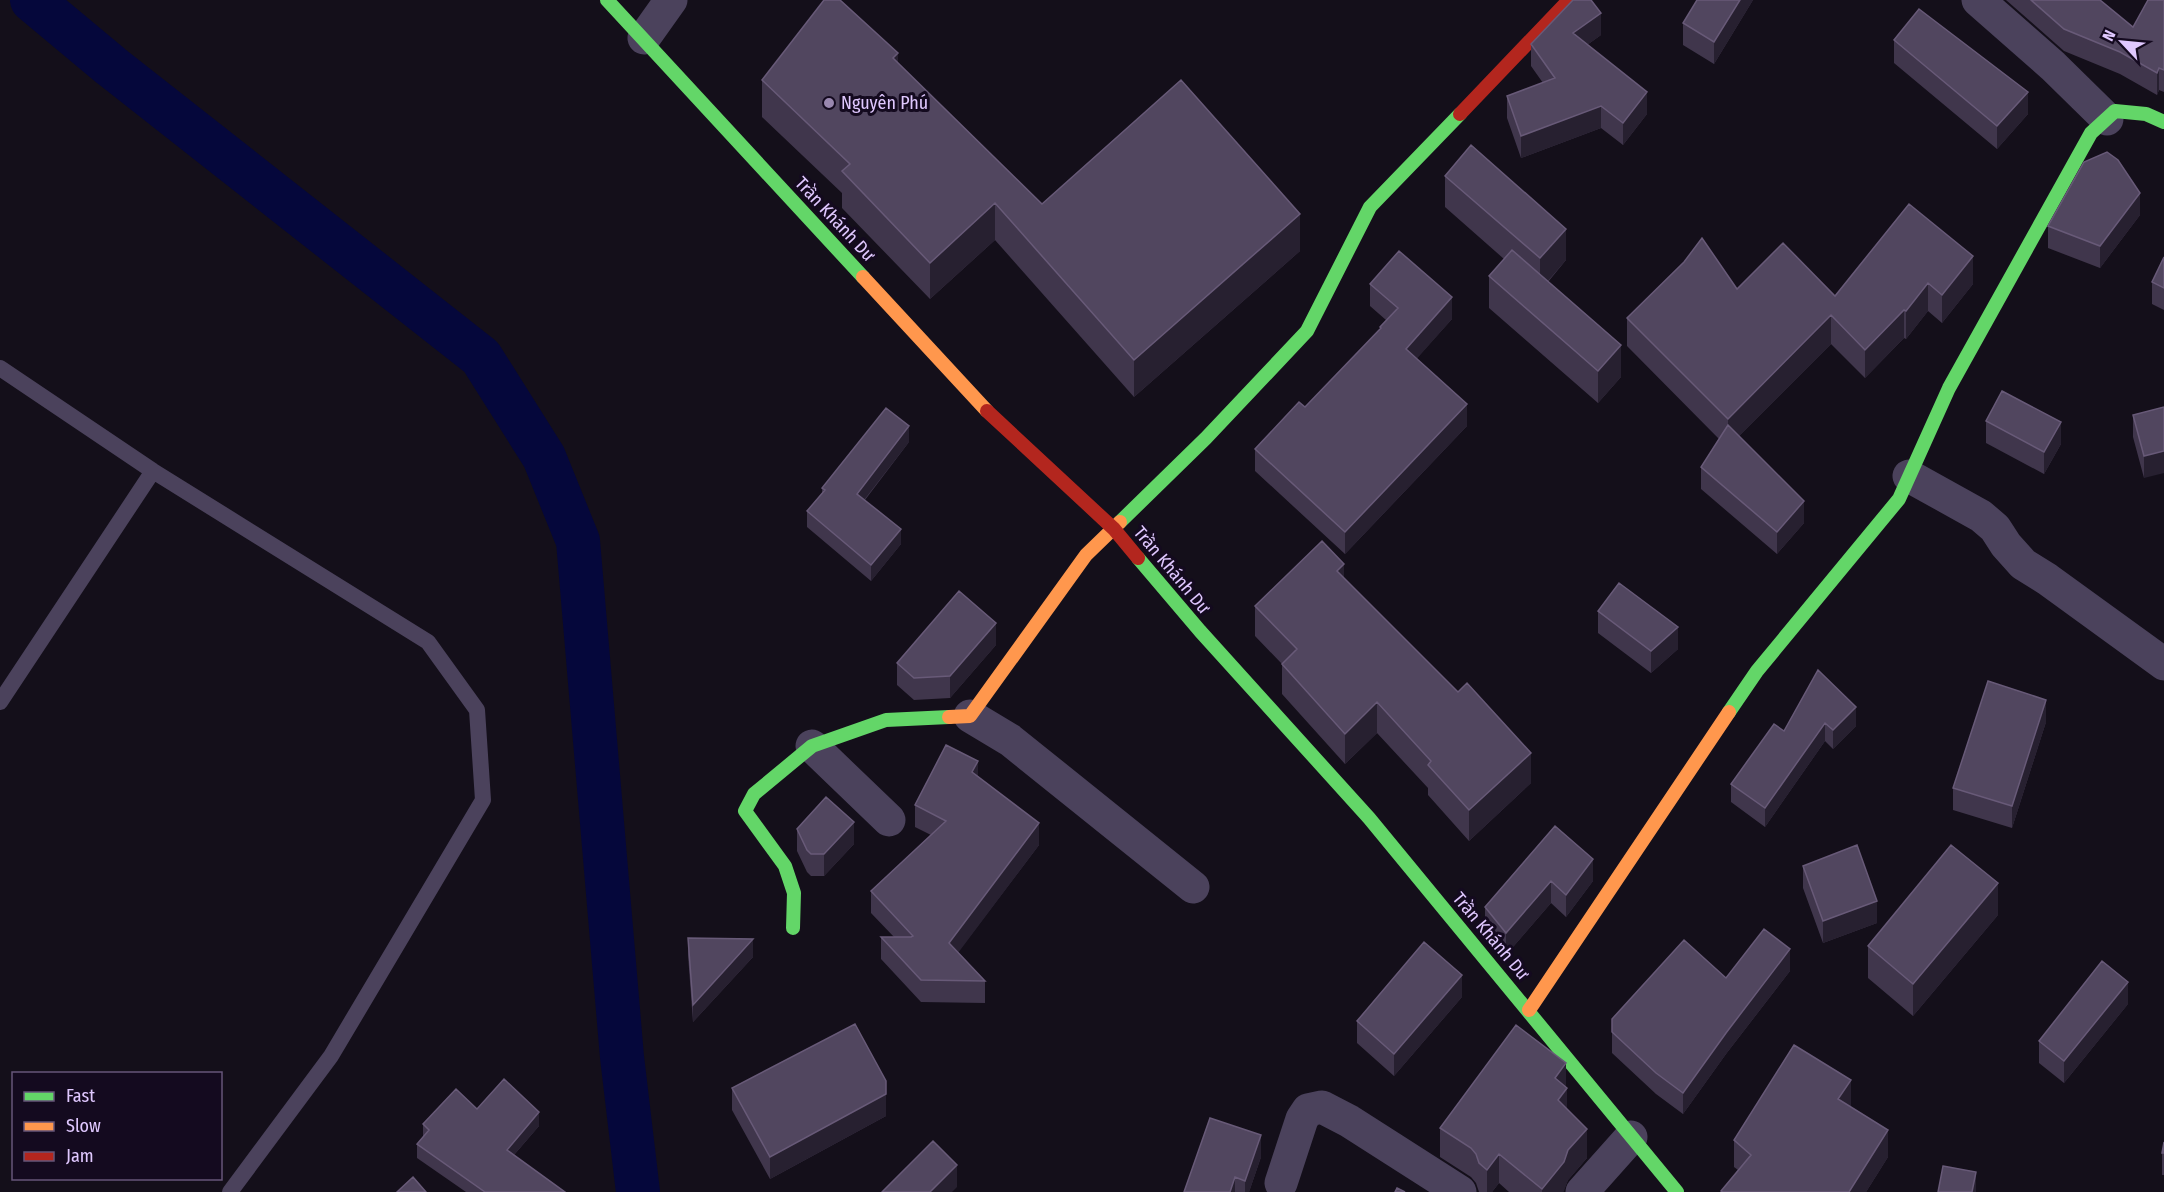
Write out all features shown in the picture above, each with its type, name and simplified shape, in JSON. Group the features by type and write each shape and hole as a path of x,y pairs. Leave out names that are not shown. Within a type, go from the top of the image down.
{"street":[{"name":"Trần Khánh Dư","path":"607,0 995,420 1114,529 1200,631 1369,818 1677,1192"},
{"path":"644,38 671,0"},
{"path":"970,716 1086,555 1206,438 1307,331 1370,207 1569,0"},
{"path":"1978,0 2053,66 2107,119"},
{"path":"1529,1010 1757,671 1899,499 1960,368 2091,133 2115,111 2146,114 2164,122"},
{"path":"1909,476 1981,516 1995,528 2023,564 2164,664"},
{"path":"793,928 794,893 785,866 745,811 754,794 812,746 886,720 970,716 1010,740 1193,887"},
{"path":"812,746 889,820"},
{"path":"1281,1183 1302,1119 1308,1110 1322,1107 1349,1121 1460,1192"},
{"path":"1582,1192 1632,1137"}],"lane":[{"path":"0,368 153,471 428,642 477,710 483,800 331,1056 230,1192"},
{"path":"0,702 153,471"}],"building":[{"path":"824,0 840,0 898,53 893,58 1042,204 1181,80 1300,214 1134,360 995,203 930,263 842,171 850,164 762,80"},
{"path":"1573,0 1591,0 1601,13 1573,33 1647,92 1623,123 1601,106 1521,136 1507,96 1555,78 1531,44"},
{"path":"1697,0 1740,0 1714,42 1683,23"},
{"path":"2031,0 2100,0 2133,27 2148,0 2164,0 2164,70 2159,68 2157,73 2120,52 2064,29"},
{"path":"1919,9 2028,92 1997,126 1894,40"},
{"path":"1471,145 1566,229 1540,258 1445,176"},
{"path":"2107,152 2118,160 2140,193 2100,246 2048,226 2084,162"},
{"path":"1909,204 1973,256 1942,295 1928,283 1906,311 1904,310 1865,350 1831,315 1728,419 1627,318 1684,262 1702,238 1737,289 1783,243 1835,296"},
{"path":"1512,250 1621,345 1598,371 1489,276"},
{"path":"1399,251 1452,297 1406,349 1467,404 1345,532 1255,449 1299,402 1305,407 1398,308 1370,284"},
{"path":"2164,257 2164,288 2152,282"},
{"path":"2002,391 2061,422 2044,452 1986,421"},
{"path":"2164,407 2164,451 2144,456 2133,415"},
{"path":"886,408 909,426 857,494 901,529 871,565 807,511 825,490 822,488"},
{"path":"1728,425 1804,501 1777,532 1701,467"},
{"path":"1322,541 1344,564 1337,571 1458,692 1467,683 1531,753 1469,810 1428,765 1431,761 1377,702 1345,734 1282,664 1297,649 1255,606"},
{"path":"1619,583 1678,627 1651,651 1598,611"},
{"path":"959,591 996,623 950,676 914,678 897,663"},
{"path":"1818,670 1856,707 1833,730 1825,723 1765,808 1731,784 1774,724 1784,731"},
{"path":"1988,681 2046,700 2012,806 1953,788"},
{"path":"946,745 978,761 972,772 1039,823 949,943 985,981 921,980 881,937 913,936 871,891 946,821 915,805"},
{"path":"826,797 854,822 824,854 811,854 797,829"},
{"path":"1555,826 1593,859 1566,895 1551,881 1506,933 1485,907"},
{"path":"1857,845 1877,901 1823,921 1803,866"},
{"path":"1951,845 1998,883 1913,984 1868,946"},
{"path":"1764,929 1790,949 1683,1093 1656,1073 1612,1032 1612,1019 1684,940 1726,978"},
{"path":"688,938 753,939 693,1005"},
{"path":"1424,942 1462,975 1394,1054 1357,1021"},
{"path":"2102,961 2128,982 2064,1061 2039,1041"},
{"path":"855,1024 886,1081 886,1094 770,1157 732,1088"},
{"path":"1516,1025 1566,1063 1555,1078 1567,1088 1558,1100 1587,1129 1568,1150 1564,1162 1542,1189 1499,1154 1487,1170 1479,1163 1471,1148 1440,1128"},
{"path":"1794,1045 1851,1080 1838,1099 1888,1130 1849,1192 1723,1192 1721,1191 1751,1155 1734,1140"},
{"path":"504,1079 539,1112 507,1150 565,1192 485,1192 417,1144 429,1130 423,1124 456,1089 477,1109"},
{"path":"1210,1118 1261,1135 1245,1181 1235,1177 1230,1192 1184,1192"},
{"path":"933,1141 957,1165 930,1192 882,1192"},
{"path":"1943,1166 1976,1172 1972,1192 1938,1192"},
{"path":"413,1177 426,1192 397,1192"}],"waterway":[{"path":"32,0 111,66 481,357 544,457 578,541 622,1057 638,1192"}],"traffic: fast":[{"path":"607,0 863,277"},
{"path":"1729,712 1757,671 1899,499 1949,388 2091,133 2115,111 2146,114 2164,122"},
{"path":"1120,522 1206,438 1307,331 1370,207 1460,114"},
{"path":"1138,558 1200,631 1369,818 1677,1192"},
{"path":"793,928 794,893 785,866 745,811 754,794 812,746 886,720 949,717"}],"traffic: slow":[{"path":"863,277 987,411"},
{"path":"949,717 970,716 1086,555 1120,522"},
{"path":"1529,1010 1729,712"}],"traffic: jam":[{"path":"1460,114 1569,0"},
{"path":"987,411 1114,529 1138,558"}],"place":[{"name":"Nguyên Phú","path":"829,103"}]}
